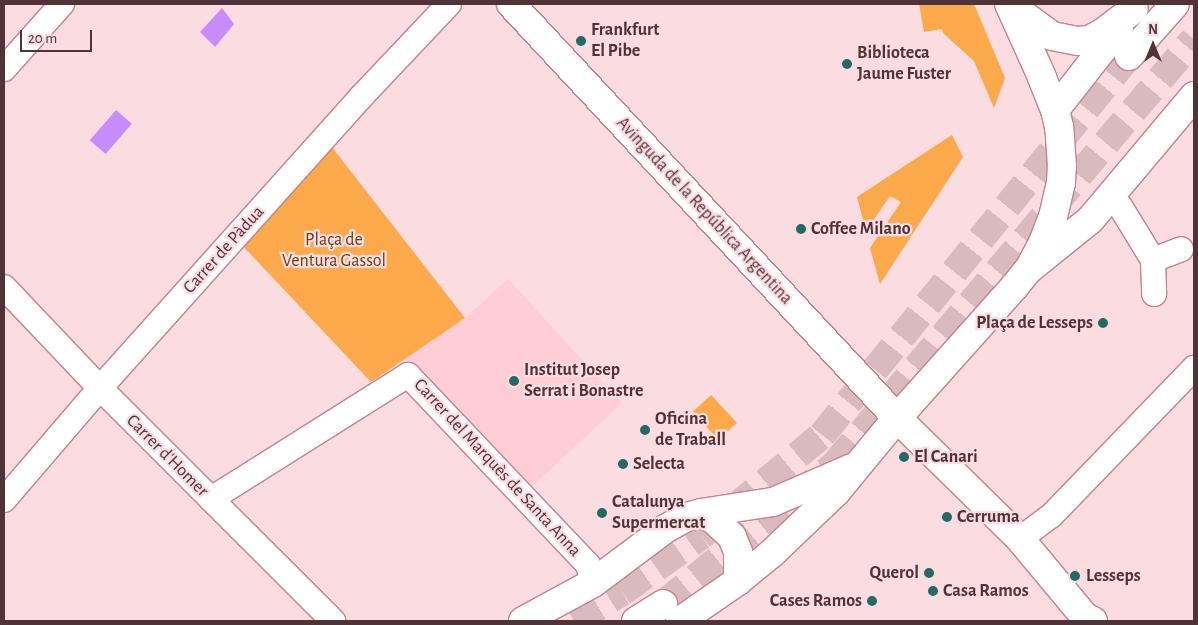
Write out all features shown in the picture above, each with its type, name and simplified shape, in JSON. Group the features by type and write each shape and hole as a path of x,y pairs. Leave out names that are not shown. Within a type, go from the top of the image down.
{"main road":[{"name":"Avinguda de la República Argentina","path":"511,4 896,418"},
{"path":"1129,56 1175,4"},
{"path":"1010,5 1055,110 1062,150 1061,183 1053,217 1029,269"},
{"path":"1010,5 1052,36 1078,40 1089,40 1101,34 1136,6"},
{"path":"1055,110 1136,6"},
{"path":"636,621 671,613 738,581 792,536 836,492 896,418 1029,269 1090,220 1194,96"},
{"path":"896,418 953,471 1020,539 1088,620"},
{"path":"522,621 593,583 665,529 687,517 701,513 773,502 857,466"},
{"path":"701,513 713,519 732,537 738,552 738,581"}],"street":[{"name":"Carrer de Pàdua","path":"4,500 100,388 360,97 449,4"},
{"path":"4,69 58,5"},
{"path":"1120,206 1153,260 1154,294"},
{"path":"1153,260 1181,249"},
{"name":"Carrer d'Homer","path":"4,287 100,388 333,621"},
{"path":"1020,539 1051,516 1194,368"},
{"name":"Carrer del Marquès de Santa Anna","path":"211,499 408,375 588,565 593,583"}],"shaded area":[{"path":"222,8 234,24 215,47 200,32"},
{"path":"116,110 132,124 106,154 90,140"},
{"name":"Institut Josep Serrat i Bonastre","path":"508,279 622,403 529,489 406,358 465,318"}],"green space":[{"path":"919,4 974,4 1005,78 994,108 974,61 943,33 942,29 924,32"},
{"path":"952,135 963,157 880,284 870,248 901,202 890,196 866,231 857,197"},
{"name":"Plaça de Ventura Gassol","path":"331,146 465,318 371,382 243,246"},
{"path":"711,395 737,423 719,440 693,412"}],"tunnel":[{"path":"663,604 835,464 1194,39"},
{"path":"574,621 622,592 701,536 822,435 1129,56"}],"place":[{"name":"Frankfurt El Pibe","path":"581,41"},
{"name":"Biblioteca Jaume Fuster","path":"847,64"},
{"name":"Coffee Milano","path":"801,229"},
{"name":"Plaça de Lesseps","path":"1103,323"},
{"name":"Institut Josep Serrat i Bonastre","path":"514,381"},
{"name":"Oficina de Traball","path":"645,430"},
{"name":"El Canari","path":"904,457"},
{"name":"Selecta","path":"623,464"},
{"name":"Catalunya Supermercat","path":"602,513"},
{"name":"Cerruma","path":"947,517"},
{"name":"Querol","path":"929,573"},
{"name":"Lesseps","path":"1075,576"},
{"name":"Casa Ramos","path":"933,591"},
{"name":"Cases Ramos","path":"872,601"}]}
